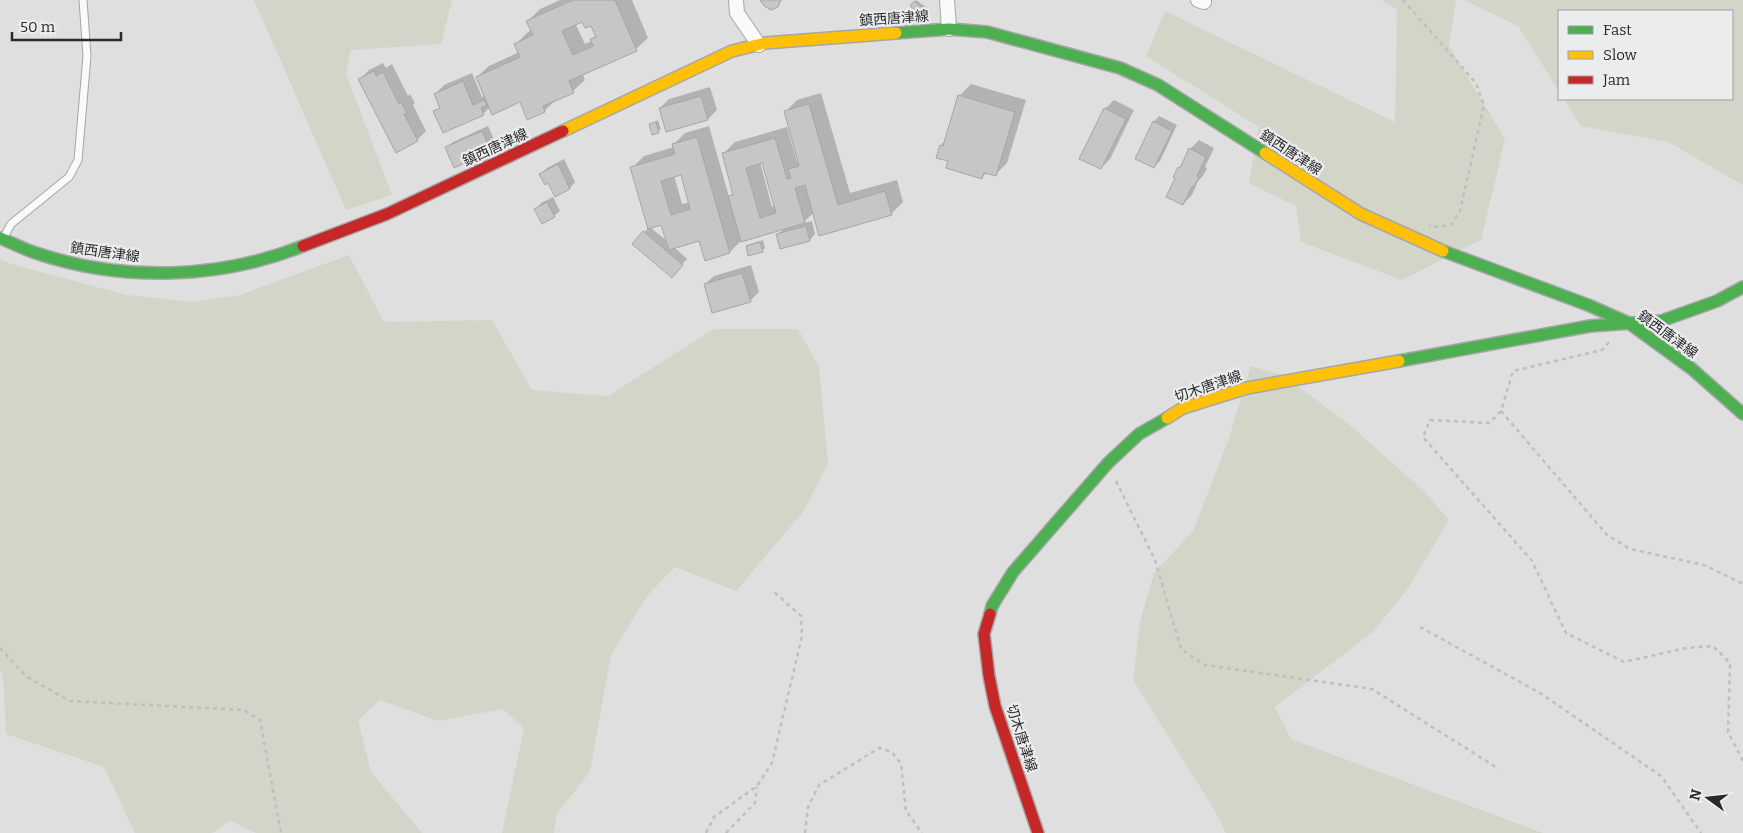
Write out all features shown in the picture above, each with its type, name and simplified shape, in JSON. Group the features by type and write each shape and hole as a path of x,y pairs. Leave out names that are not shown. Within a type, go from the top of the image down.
{"main road":[{"name":"鎮西唐津線","path":"1,238 38,254 83,266 128,272 186,272 223,269 273,258 388,214 732,51 759,44 949,29 987,32 1120,68 1158,85 1361,214 1428,246 1588,305 1629,323 1692,368 1743,414"},
{"name":"切木唐津線","path":"1038,833 995,706 984,634 992,606 1013,572 1108,464 1139,434 1183,408 1247,388 1590,326 1661,321 1718,301 1743,287"}],"street":[{"path":"736,0 737,13 759,44"},
{"path":"946,0 949,29"},
{"path":"1198,0 1204,2 1204,0"}],"lane":[{"path":"1,238 11,224 69,178 78,160 86,56 83,0"}],"path":[{"path":"1403,0 1476,84 1484,105 1460,211 1451,225 1433,227 1425,225"},
{"path":"1629,323 1602,350 1513,371 1501,411 1489,423 1430,420 1423,437 1532,561 1566,633 1624,662 1686,648 1713,646 1730,663 1728,732 1743,761"},
{"path":"1501,411 1607,535 1630,549 1704,565 1743,584"},
{"path":"1108,464 1155,560 1181,648 1205,665 1372,689 1499,769"},
{"path":"726,833 754,803 758,786 772,763 802,636 801,616 772,590"},
{"path":"1420,627 1540,693 1661,776 1700,833"},
{"path":"0,648 27,677 70,701 244,710 260,720 281,833"},
{"path":"806,833 808,807 819,785 879,748 892,752 901,764 906,811 922,833"},
{"path":"706,833 714,817 758,786"}],"shaded area":[{"path":"254,0 452,0 441,44 351,50 346,74 392,195 346,210"},
{"path":"1381,0 1456,0 1449,46 1505,139 1481,240 1402,280 1301,242 1296,206 1249,183 1259,127 1146,56 1165,11 1395,122 1397,10"},
{"path":"1464,0 1743,0 1743,185 1668,142 1581,126 1565,100 1733,100 1733,10 1558,10 1558,89 1518,26"},
{"path":"349,255 384,322 492,320 532,390 608,396 714,329 798,329 819,367 828,463 803,512 736,591 675,567 647,596 611,655 590,771 557,814 554,833 502,833 524,728 503,709 438,721 380,700 358,720 371,772 422,833 256,833 230,821 212,833 135,833 104,767 6,734 3,674 0,671 0,259 11,264 127,295 192,302 240,295"},
{"path":"1251,366 1283,375 1345,421 1424,491 1449,520 1407,590 1374,631 1275,707 1291,739 1543,833 1226,833 1215,811 1133,680 1140,622 1154,573 1193,531 1228,441"}],"building":[{"path":"573,0 615,0 637,51 569,81 574,93 543,106 545,112 527,120 520,102 492,115 476,77 520,57 514,44 533,35 526,21","holes":["582,22 585,28 591,26 596,37 590,39 593,46 573,55 562,31"]},
{"path":"760,0 781,0 778,7 771,10 764,6"},
{"path":"914,1 929,13 924,18 910,6"},
{"path":"374,71 376,76 383,72 399,104 401,102 407,113 404,114 418,141 396,153 358,79"},
{"path":"463,81 473,105 484,100 487,105 481,108 484,115 443,133 433,111 440,108 434,94"},
{"path":"958,95 1015,112 996,176 984,173 982,179 946,168 948,161 936,158 940,145 943,146"},
{"path":"701,96 708,120 666,132 659,108"},
{"path":"809,104 838,205 885,191 892,215 819,236 805,185 795,188 805,223 741,242 728,196 733,195 722,153 775,138 787,179 791,178 788,169 799,166 784,111","holes":["762,163 776,213 760,218 746,168"]},
{"path":"1104,108 1126,119 1101,169 1079,159"},
{"path":"1153,121 1172,131 1154,168 1135,159"},
{"path":"656,122 659,133 652,135 649,124"},
{"path":"482,131 491,151 454,168 445,147"},
{"path":"697,137 730,253 705,261 699,241 669,250 661,225 648,229 630,167 675,154 672,144","holes":["681,175 690,209 671,215 661,181"]},
{"path":"1189,148 1206,157 1197,176 1199,177 1194,187 1192,186 1183,205 1166,197 1175,178 1173,177 1178,167 1180,168"},
{"path":"558,164 570,189 555,197 548,183 545,185 539,174"},
{"path":"547,202 555,217 542,224 534,209"},
{"path":"806,226 810,241 780,249 776,234"},
{"path":"643,231 683,265 672,278 632,244"},
{"path":"760,242 763,252 748,256 746,246"},
{"path":"742,273 751,302 712,313 704,284"}],"traffic: fast":[{"path":"896,33 949,29 987,32 1120,68 1158,85 1265,153"},
{"path":"0,238 34,252 71,263 104,269 172,273 239,265 303,246"},
{"path":"1443,251 1588,305 1629,323 1692,369 1743,414"},
{"path":"1399,361 1590,326 1661,321 1717,301 1743,287"},
{"path":"990,614 992,606 1013,572 1108,463 1139,434 1167,418"}],"traffic: slow":[{"path":"563,131 732,51 765,43 896,33"},
{"path":"1265,153 1361,214 1443,251"},
{"path":"1167,418 1183,408 1247,388 1399,361"}],"traffic: jam":[{"path":"303,246 387,214 563,131"},
{"path":"990,614 984,634 995,706 1038,833"}]}
